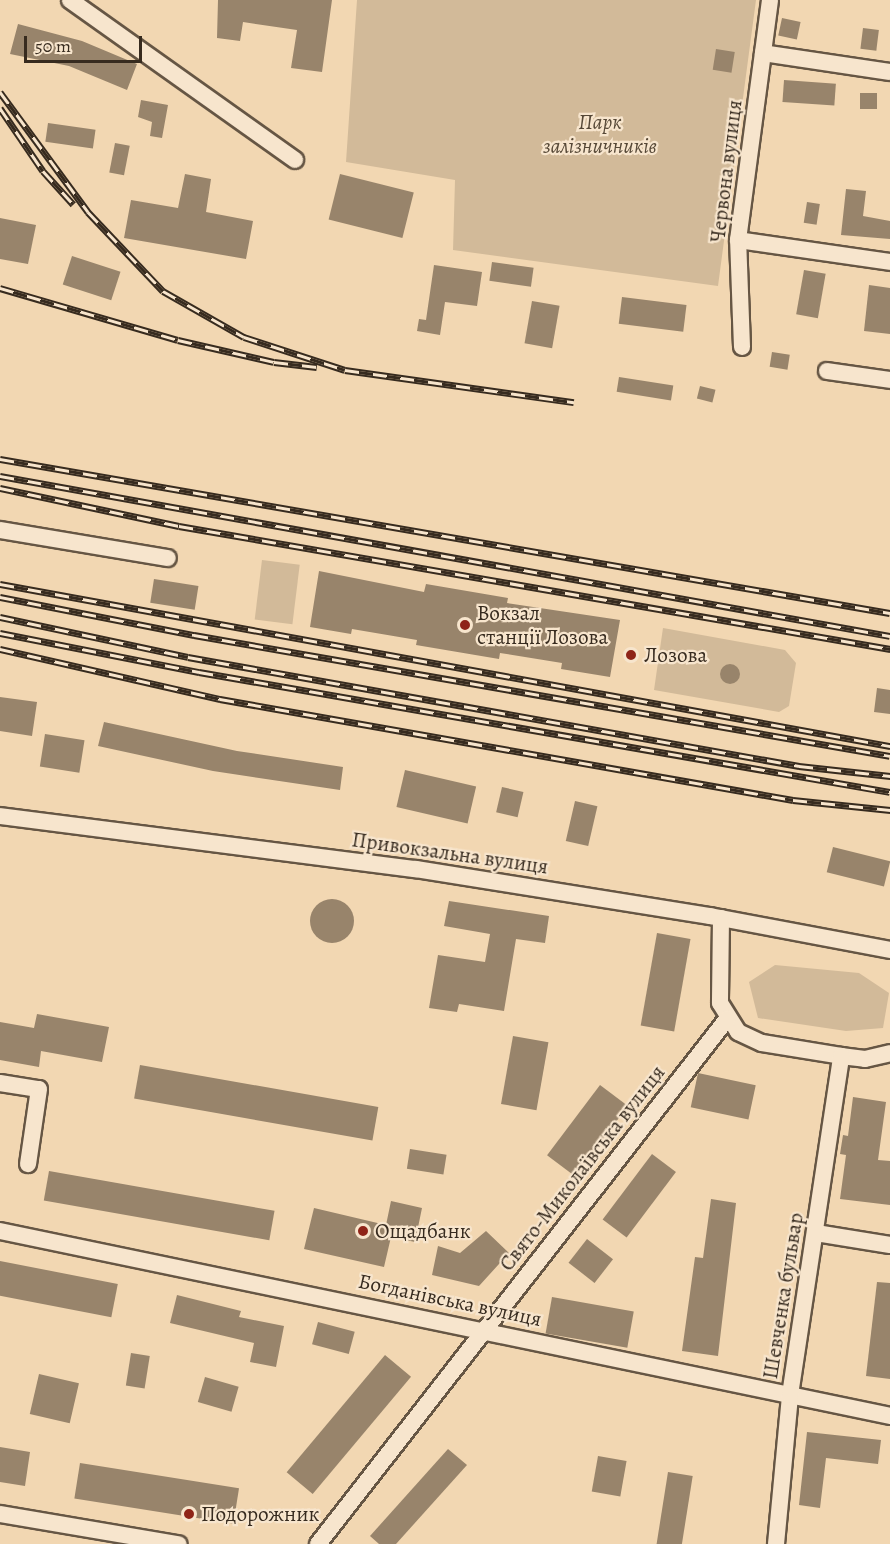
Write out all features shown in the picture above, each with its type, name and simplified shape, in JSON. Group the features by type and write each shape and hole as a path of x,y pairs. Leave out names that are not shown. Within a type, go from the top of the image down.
{"street":[{"path":"70,0 295,160"},
{"name":"Червона вулиця","path":"742,347 738,240 770,0"},
{"path":"763,52 890,72"},
{"path":"738,240 890,262"},
{"path":"827,371 890,380"},
{"path":"0,530 168,558"},
{"name":"Привокзальна вулиця","path":"0,816 416,869 721,918 890,950"},
{"path":"721,918 719,994 727,1019 754,1041 865,1059 890,1053"},
{"name":"Свято-Миколаївська вулиця","path":"318,1544 727,1019"},
{"name":"Шевченка бульвар","path":"776,1544 790,1395 841,1056"},
{"path":"0,1083 39,1089 28,1164"},
{"name":"Богданівська вулиця","path":"0,1230 486,1329 890,1416"},
{"path":"816,1233 890,1245"},
{"path":"0,1514 178,1544"}],"green space":[{"name":"Парк залізничників","path":"357,0 756,0 718,286 453,250 455,180 346,162"},
{"path":"262,560 300,565 292,624 255,620"},
{"path":"663,628 785,650 796,663 789,706 779,712 654,690"},
{"path":"775,965 859,973 889,993 883,1028 846,1031 758,1018 749,982"}],"building":[{"path":"218,0 332,0 322,72 291,68 297,30 243,22 240,41 217,38"},
{"path":"782,18 801,22 797,40 778,36"},
{"path":"18,24 82,41 137,64 127,90 69,66 10,54"},
{"path":"863,28 879,30 876,51 860,49"},
{"path":"716,49 735,52 731,73 713,70"},
{"path":"784,80 836,84 834,106 782,102"},
{"path":"860,93 877,93 877,109 860,109"},
{"path":"141,100 168,105 162,138 150,136 152,122 138,117"},
{"path":"48,123 96,130 93,148 45,142"},
{"path":"115,143 130,146 124,175 109,172"},
{"path":"185,174 211,179 206,212 253,221 246,259 124,238 131,200 178,208"},
{"path":"340,174 414,192 402,238 329,220"},
{"path":"846,189 866,191 863,216 890,221 890,239 841,235"},
{"path":"807,202 820,204 817,225 804,223"},
{"path":"0,218 36,225 28,264 0,259"},
{"path":"72,256 121,272 111,300 63,285"},
{"path":"492,262 534,268 531,287 489,281"},
{"path":"434,265 482,272 477,306 445,302 440,335 417,331 419,319 426,320"},
{"path":"804,270 826,274 818,318 796,314"},
{"path":"869,285 890,288 890,334 864,331"},
{"path":"622,297 687,305 683,332 619,324"},
{"path":"532,301 560,306 552,348 525,343"},
{"path":"772,352 790,355 787,370 770,367"},
{"path":"619,377 673,386 671,400 617,392"},
{"path":"700,386 716,390 712,402 697,399"},
{"name":"Вокзал станції Лозова","path":"319,571 424,592 426,584 508,598 507,603 620,620 610,677 561,669 562,663 500,653 499,659 416,645 417,640 352,629 351,634 310,627"},
{"path":"154,579 198,586 195,610 150,603"},
{"path":"730,664 737,667 740,674 737,681 730,684 723,681 720,674 723,667"},
{"path":"877,688 890,690 890,714 874,712"},
{"path":"0,697 37,702 32,736 0,731"},
{"path":"104,722 237,751 343,767 340,790 213,771 98,746"},
{"path":"45,734 85,740 79,773 40,767"},
{"path":"405,770 476,786 468,823 396,807"},
{"path":"502,787 523,792 518,817 496,812"},
{"path":"575,801 597,806 588,846 566,841"},
{"path":"833,847 890,861 884,887 827,872"},
{"path":"332,899 347,906 354,921 347,936 332,943 317,936 310,921 317,906"},
{"path":"449,901 549,916 545,943 516,939 504,1011 459,1004 457,1012 429,1008 438,955 485,962 490,934 444,926"},
{"path":"657,933 690,939 674,1031 641,1026"},
{"path":"37,1014 109,1027 102,1062 41,1051 39,1067 0,1060 0,1022 34,1028"},
{"path":"513,1036 548,1042 536,1110 501,1104"},
{"path":"140,1065 378,1107 372,1141 134,1098"},
{"path":"698,1073 756,1085 748,1120 691,1107"},
{"path":"600,1085 628,1106 575,1176 547,1155"},
{"path":"853,1097 886,1102 878,1160 890,1161 890,1205 840,1199 846,1155 840,1154 843,1135 848,1136"},
{"path":"410,1149 447,1155 443,1175 407,1169"},
{"path":"652,1154 676,1172 627,1238 603,1219"},
{"path":"49,1171 275,1211 269,1240 44,1201"},
{"path":"711,1199 736,1203 718,1356 682,1351 695,1257 703,1258"},
{"name":"Ощадбанк","path":"391,1201 422,1208 415,1242 391,1237 384,1267 304,1249 314,1208 386,1225"},
{"path":"486,1231 509,1253 479,1286 432,1275 438,1246 460,1253"},
{"path":"587,1239 613,1259 595,1283 569,1263"},
{"path":"0,1261 118,1284 111,1317 0,1296"},
{"path":"877,1282 890,1283 890,1379 866,1376"},
{"path":"177,1295 241,1311 239,1317 284,1326 276,1367 250,1362 254,1343 170,1323"},
{"path":"552,1297 634,1311 627,1348 546,1333"},
{"path":"318,1322 355,1332 349,1354 312,1344"},
{"path":"131,1353 150,1356 145,1389 126,1386"},
{"path":"385,1355 411,1377 313,1494 287,1472"},
{"path":"39,1374 79,1383 70,1423 30,1414"},
{"path":"205,1377 239,1387 231,1412 198,1402"},
{"path":"807,1432 881,1440 878,1464 826,1458 820,1508 799,1505"},
{"path":"0,1447 30,1452 25,1486 0,1482"},
{"path":"448,1449 467,1465 396,1544 379,1544 370,1536"},
{"path":"598,1456 627,1461 620,1496 592,1491"},
{"path":"80,1463 239,1488 233,1524 74,1499"},
{"path":"668,1472 693,1476 682,1544 657,1544"}],"railway":[{"path":"0,92 88,212 163,291 244,337 345,370 574,402"},
{"path":"0,108 43,171 73,204"},
{"path":"0,288 178,340 274,362 317,367"},
{"path":"0,459 890,613"},
{"path":"0,476 890,636"},
{"path":"0,488 179,526 890,649"},
{"path":"0,584 890,746"},
{"path":"0,597 194,635 890,756"},
{"path":"0,617 188,657 799,766 890,776"},
{"path":"0,633 199,672 890,792"},
{"path":"0,649 220,699 793,800 890,810"}],"place":[{"name":"Вокзал станції Лозова","path":"465,625"},
{"name":"Лозова","path":"631,655"},
{"name":"Ощадбанк","path":"363,1231"},
{"name":"Подорожник","path":"189,1514"}]}
